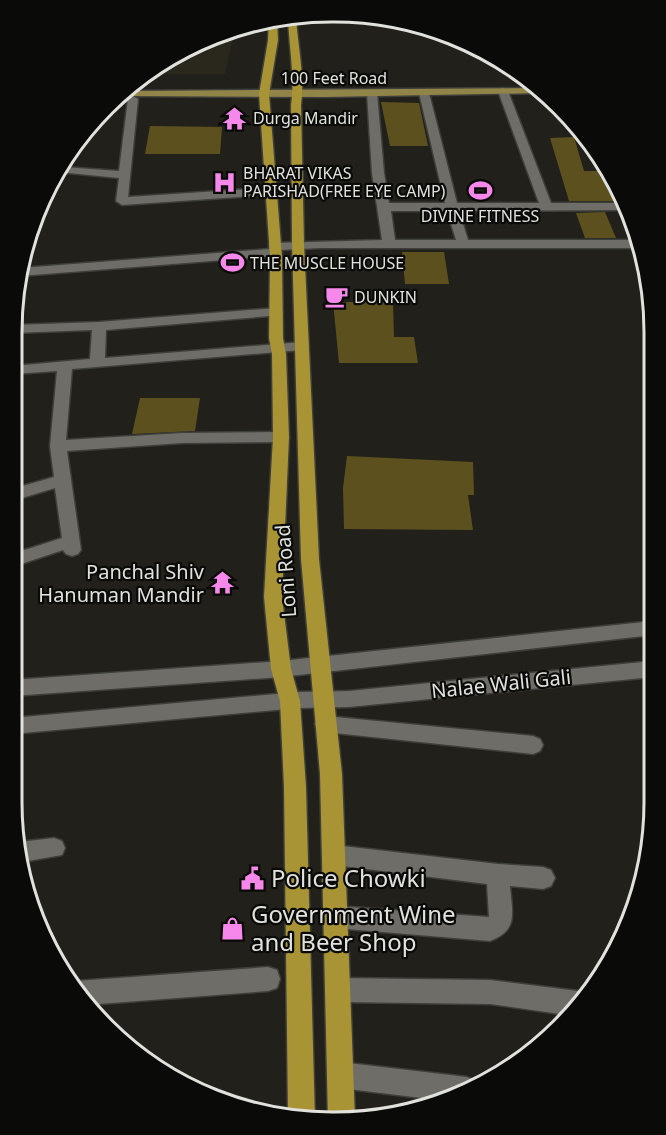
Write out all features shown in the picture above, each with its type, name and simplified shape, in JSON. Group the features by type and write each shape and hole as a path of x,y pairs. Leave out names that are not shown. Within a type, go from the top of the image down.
{"highway":[{"name":"Loni Road","path":"292,25 294,59 303,86 296,105 298,244 310,559 331,774 342,1112"},
{"name":"Loni Road","path":"273,28 265,89 275,250 280,436 273,597 281,669 290,701 295,787 302,1111"}],"main road":[{"name":"100 Feet Road","path":"351,82 514,81"},
{"name":"100 Feet Road","path":"145,86 265,89"},
{"name":"100 Feet Road","path":"132,97 303,86 372,93 527,91"}],"street":[{"path":"503,91 546,206"},
{"path":"372,93 378,173 389,243"},
{"path":"424,93 451,207 463,243"},
{"path":"130,98 126,175 122,201 249,193"},
{"path":"70,169 126,175"},
{"path":"384,207 616,207"},
{"path":"28,271 275,250 298,244 630,244"},
{"path":"22,329 99,326 276,312"},
{"path":"97,363 99,326"},
{"path":"22,369 302,346"},
{"path":"22,558 72,546 58,446 64,366"},
{"path":"58,446 171,439 280,436"},
{"path":"22,492 63,480"},
{"path":"22,687 281,669 319,661 644,629"},
{"name":"Nalae Wali Gali","path":"22,725 290,701 349,699 644,670"},
{"path":"325,724 533,745"},
{"path":"26,851 54,848"},
{"path":"334,855 498,875 543,878"},
{"path":"335,917 490,930 499,924 501,918 498,875"},
{"path":"88,992 268,979"},
{"path":"339,990 490,992 569,1003"},
{"path":"340,1075 453,1088"}],"shaded area":[{"path":"233,39 225,74 162,74 214,46"}],"building":[{"path":"381,102 419,103 428,146 390,146"},
{"path":"150,126 222,127 220,154 145,154"},
{"path":"573,137 584,171 598,171 614,201 569,201 550,138"},
{"path":"605,212 616,238 585,238 576,213"},
{"path":"402,252 444,252 449,284 405,284"},
{"path":"333,302 393,302 394,337 414,337 418,363 339,363"},
{"path":"140,398 200,398 195,431 132,434"},
{"path":"347,456 473,462 474,495 468,495 473,530 344,529 343,488"}],"place":[{"name":"Durga Mandir","path":"235,118"},
{"name":"BHARAT VIKAS PARISHAD(FREE EYE CAMP)","path":"225,182"},
{"name":"DIVINE FITNESS","path":"480,191"},
{"name":"THE MUSCLE HOUSE","path":"232,263"},
{"name":"DUNKIN","path":"336,297"},
{"name":"Panchal Shiv Hanuman Mandir","path":"222,583"},
{"name":"Police Chowki","path":"253,879"},
{"name":"Government Wine and Beer Shop","path":"233,929"}]}
